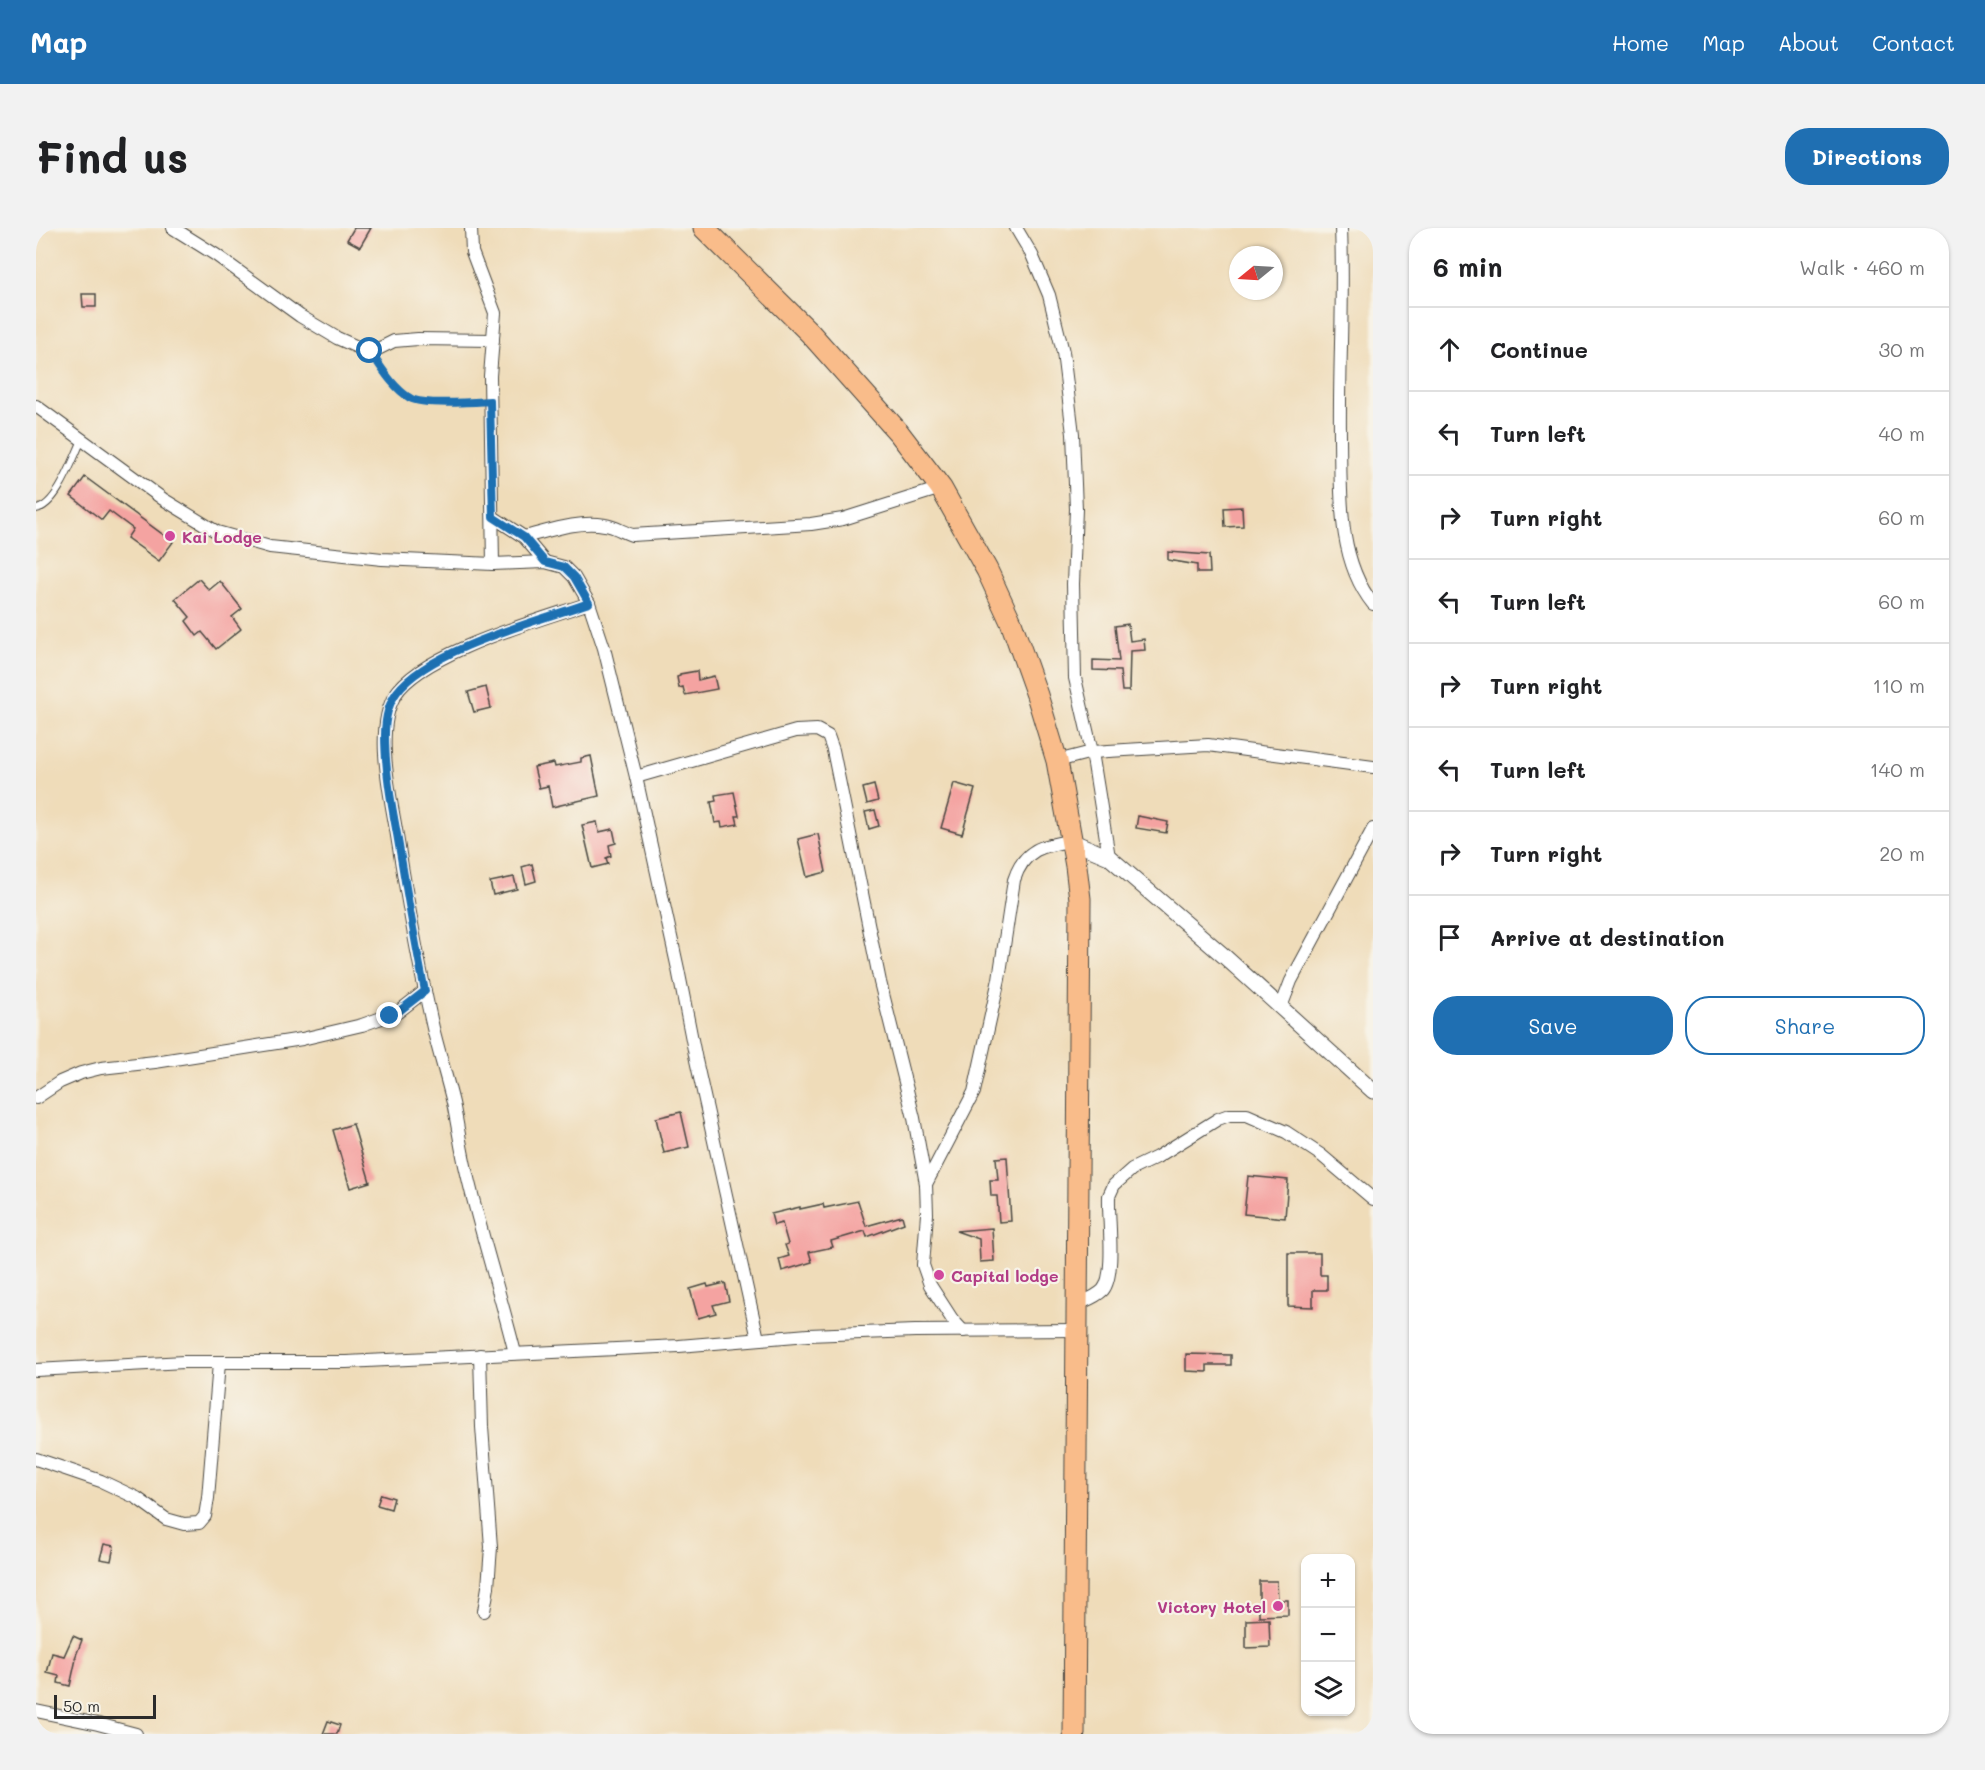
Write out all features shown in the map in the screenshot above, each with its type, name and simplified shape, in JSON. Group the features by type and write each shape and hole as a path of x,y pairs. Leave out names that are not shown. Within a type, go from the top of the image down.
{"highway":[{"path":"704,228 810,333 898,433 941,488 987,570 1011,622 1057,761 1080,899 1074,1734"}],"street":[{"path":"173,228 216,255 300,316 337,338 370,351 400,340 493,340"},
{"path":"471,228 472,252 494,307 490,376 493,564"},
{"path":"1016,228 1032,255 1049,295 1063,352 1073,434 1076,509 1073,584 1075,678 1092,752 1108,857"},
{"path":"1341,228 1343,274 1340,353 1342,499 1351,562 1360,587 1373,604"},
{"path":"36,406 163,499 217,532 281,548 382,560 493,564 545,562 564,567 574,577 589,603 604,648 636,777 758,1339"},
{"path":"524,537 588,524 607,525 632,535 812,524 843,519 941,488"},
{"path":"493,517 524,537 545,562"},
{"path":"515,1353 466,1172 453,1103 425,991 406,896 389,784 386,720 392,700 401,687 417,673 481,640 589,603"},
{"path":"636,777 796,731 817,730 828,736 833,750 880,982 914,1118 926,1184 927,1214 923,1264 926,1276 952,1319 963,1331"},
{"path":"1057,761 1092,752 1208,745 1373,767"},
{"path":"1281,1007 1291,981 1373,829"},
{"path":"926,1184 974,1092 996,990 1018,866 1038,849 1049,844 1071,841 1108,857 1224,956 1373,1091"},
{"path":"36,1098 60,1082 101,1068 302,1039 363,1025 398,1012 425,991"},
{"path":"1078,1304 1101,1292 1107,1283 1110,1271 1109,1196 1114,1185 1132,1169 1157,1157 1218,1119 1229,1115 1247,1115 1286,1132 1322,1155 1373,1199"},
{"path":"36,1370 184,1362 346,1362 679,1346 758,1339 915,1331 1078,1330"},
{"path":"480,1355 482,1427 491,1547 490,1576 484,1611"},
{"path":"36,1459 101,1481 137,1498 166,1519 184,1524 199,1523 205,1516 208,1498 219,1363"},
{"path":"36,1711 136,1734"}],"lane":[{"path":"36,509 43,508 52,500 82,441"}],"path":[{"path":"370,351 394,384 411,399 490,401"}],"building":[{"path":"354,228 371,228 360,247 347,240"},
{"path":"82,294 96,294 96,307 83,307"},
{"path":"85,477 173,542 159,561 127,538 133,529 109,511 102,520 71,496"},
{"path":"1242,507 1243,526 1225,527 1224,508"},
{"path":"1168,552 1209,555 1210,573 1197,573 1197,565 1168,560"},
{"path":"199,579 209,590 220,581 242,609 232,617 241,629 216,649 202,632 197,636 186,621 190,617 175,599"},
{"path":"1128,624 1130,641 1144,639 1145,650 1130,651 1129,691 1122,691 1120,671 1093,670 1093,660 1119,661 1115,626"},
{"path":"697,671 698,680 714,676 717,689 685,695 683,687 679,688 677,677 680,674"},
{"path":"486,687 491,708 474,712 468,692"},
{"path":"591,756 599,796 552,807 548,786 539,788 534,767 554,763 555,767 581,762 581,758"},
{"path":"954,783 975,789 962,834 941,828"},
{"path":"874,785 878,801 867,804 863,788"},
{"path":"734,792 739,816 736,816 738,824 722,827 721,822 715,823 711,802 716,801 715,795"},
{"path":"875,810 879,826 869,829 865,812"},
{"path":"1138,816 1168,822 1166,833 1136,828"},
{"path":"597,822 599,832 613,829 616,843 609,845 611,856 606,858 608,864 592,868 582,825"},
{"path":"818,834 826,872 807,877 798,839"},
{"path":"532,864 536,881 526,884 522,867"},
{"path":"514,877 517,889 493,895 490,882"},
{"path":"681,1112 689,1147 664,1153 656,1118"},
{"path":"353,1124 370,1182 350,1188 333,1130"},
{"path":"1007,1157 1011,1221 999,1222 997,1196 991,1196 990,1180 998,1180 996,1158"},
{"path":"1248,1176 1288,1180 1285,1218 1244,1214"},
{"path":"858,1201 866,1226 902,1216 904,1223 867,1237 865,1231 831,1241 833,1247 809,1252 812,1262 782,1271 779,1259 789,1256 785,1245 788,1244 782,1223 774,1225 771,1214 800,1207 800,1209 823,1204 824,1208"},
{"path":"992,1228 994,1261 980,1262 979,1239 956,1231"},
{"path":"1288,1253 1320,1253 1320,1275 1327,1275 1327,1290 1313,1290 1313,1307 1288,1306"},
{"path":"725,1283 729,1301 713,1305 716,1313 698,1318 690,1289 707,1284 708,1287"},
{"path":"1186,1354 1231,1355 1231,1365 1207,1365 1207,1372 1186,1371"},
{"path":"381,1494 394,1498 391,1509 377,1505"},
{"path":"104,1544 114,1546 111,1561 100,1559"},
{"path":"1259,1581 1277,1581 1278,1600 1288,1600 1288,1615 1259,1616"},
{"path":"1269,1619 1270,1647 1246,1648 1246,1620"},
{"path":"73,1636 82,1640 75,1658 70,1686 58,1683 59,1676 47,1673 52,1653 64,1656"},
{"path":"328,1721 340,1725 337,1734 323,1734"}],"place":[{"name":"Kai Lodge","path":"170,536"},
{"name":"Capital lodge","path":"939,1275"},
{"name":"Victory Hotel","path":"1278,1606"}],"route":[{"path":"370,351 394,384 411,399 490,401 493,517 524,537 545,562 564,567 574,577 589,603 481,640 462,649 417,673 406,682 392,700 386,720 385,735 389,784 425,991 390,1016"}]}
